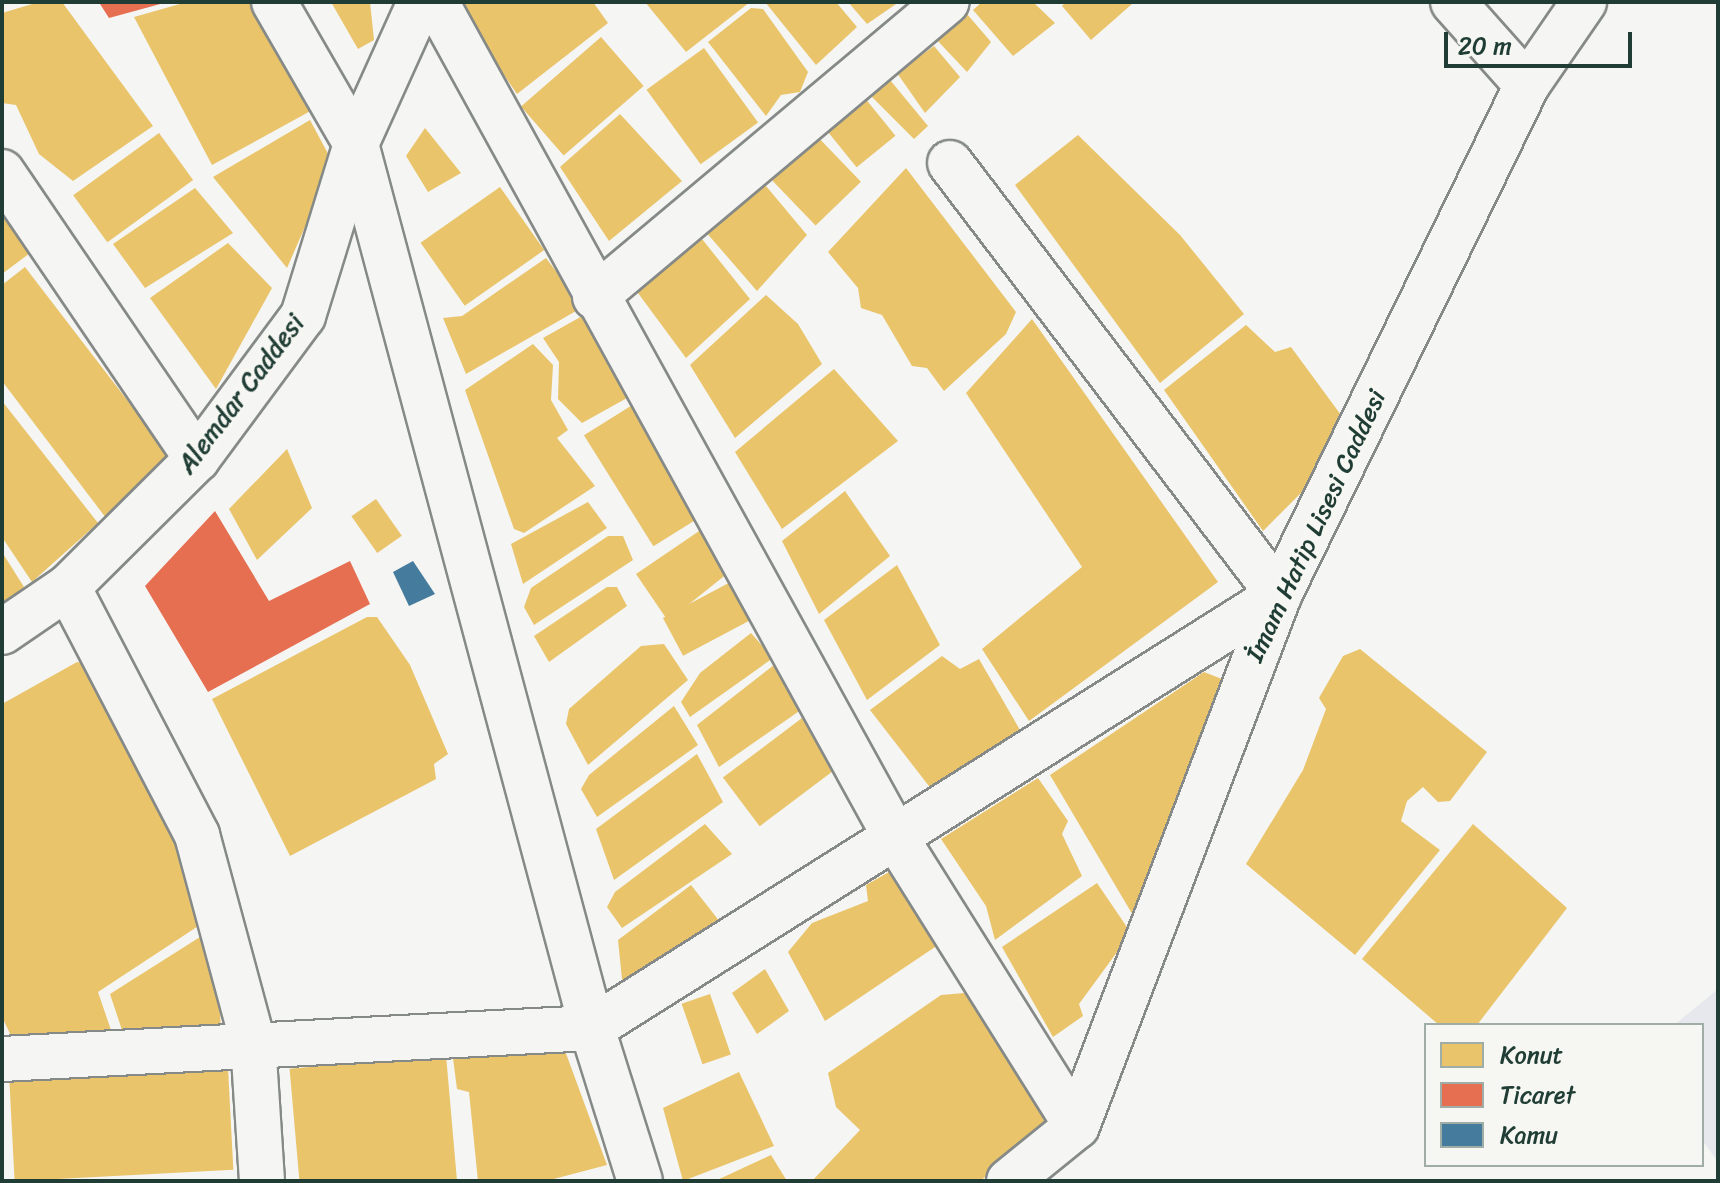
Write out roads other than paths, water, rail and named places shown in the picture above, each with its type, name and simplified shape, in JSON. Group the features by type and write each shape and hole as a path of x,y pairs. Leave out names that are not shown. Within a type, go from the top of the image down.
{"street":[{"path":"274,2 356,144 592,1028 640,1181"},
{"name":"Alemdar Caddesi","path":"2,632 68,587 197,459 303,316 356,144 420,2"},
{"path":"436,2 595,297 896,838 1077,1126 1009,1181"},
{"path":"595,297 947,2"},
{"path":"1453,2 1527,85"},
{"name":"İmam Hatip Lisesi Caddesi","path":"1077,1126 1279,595 1527,85 1584,2"},
{"path":"2,1059 253,1042 592,1028 1279,595 950,163"},
{"path":"2,172 197,459"},
{"path":"68,587 197,835 253,1042 262,1181"}]}
